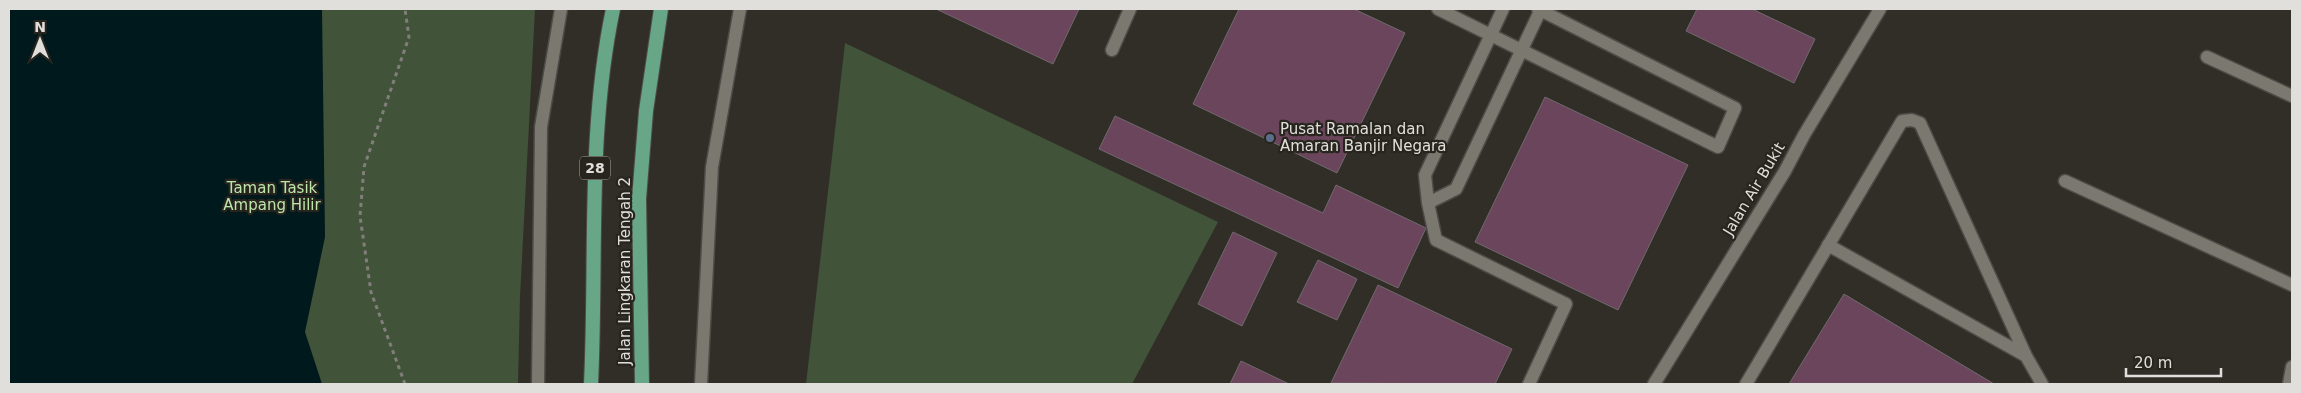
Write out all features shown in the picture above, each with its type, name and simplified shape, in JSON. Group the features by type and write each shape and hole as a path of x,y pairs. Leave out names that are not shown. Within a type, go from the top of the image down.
{"highway":[{"name":"Jalan Lingkaran Tengah 2","path":"591,384 594,328 593,195 598,116 613,9"},
{"name":"Jalan Lingkaran Tengah 2","path":"642,384 639,199 646,111 661,9"}],"main road":[{"path":"538,384 541,127 561,9"},
{"path":"702,384 712,167 740,9"},
{"path":"1112,50 1130,9"},
{"path":"1428,203 1456,189 1522,48 1540,9 1735,108 1718,147 1522,48 1438,9"},
{"path":"1503,9 1425,175 1428,203 1436,240 1566,304 1529,384"},
{"name":"Jalan Air Bukit","path":"1654,384 1785,171 1804,135 1880,9"},
{"path":"2207,57 2292,96"},
{"path":"1746,384 1902,121 1912,120 1920,123 2026,356 2042,384"},
{"path":"2065,181 2292,285"},
{"path":"1828,246 2026,356"},
{"path":"2289,384 2292,367"}],"path":[{"path":"405,9 410,37 364,167 360,216 371,292 405,384"}],"green space":[{"name":"Taman Tasik Ampang Hilir","path":"9,9 535,9 520,297 518,384 9,384"},
{"path":"845,43 1218,222 1132,384 806,384"}],"water":[{"name":"Taman Tasik Ampang Hilir","path":"9,9 322,9 325,237 305,332 322,384 9,384"}],"building":[{"path":"936,9 1079,9 1053,64"},
{"path":"1239,9 1354,9 1405,33 1337,173 1193,104"},
{"path":"1697,9 1752,9 1815,39 1794,83 1686,31"},
{"path":"1545,97 1688,165 1618,310 1475,242"},
{"path":"1115,116 1323,213 1336,185 1426,228 1398,288 1099,149"},
{"path":"1233,232 1277,253 1242,326 1198,304"},
{"path":"1318,260 1357,279 1337,320 1297,302"},
{"path":"1378,285 1512,349 1495,384 1331,383"},
{"path":"1844,294 1994,384 1789,384"},
{"path":"1241,361 1289,384 1230,384"}],"place":[{"name":"Pusat Ramalan dan Amaran Banjir Negara","path":"1270,138"}]}
